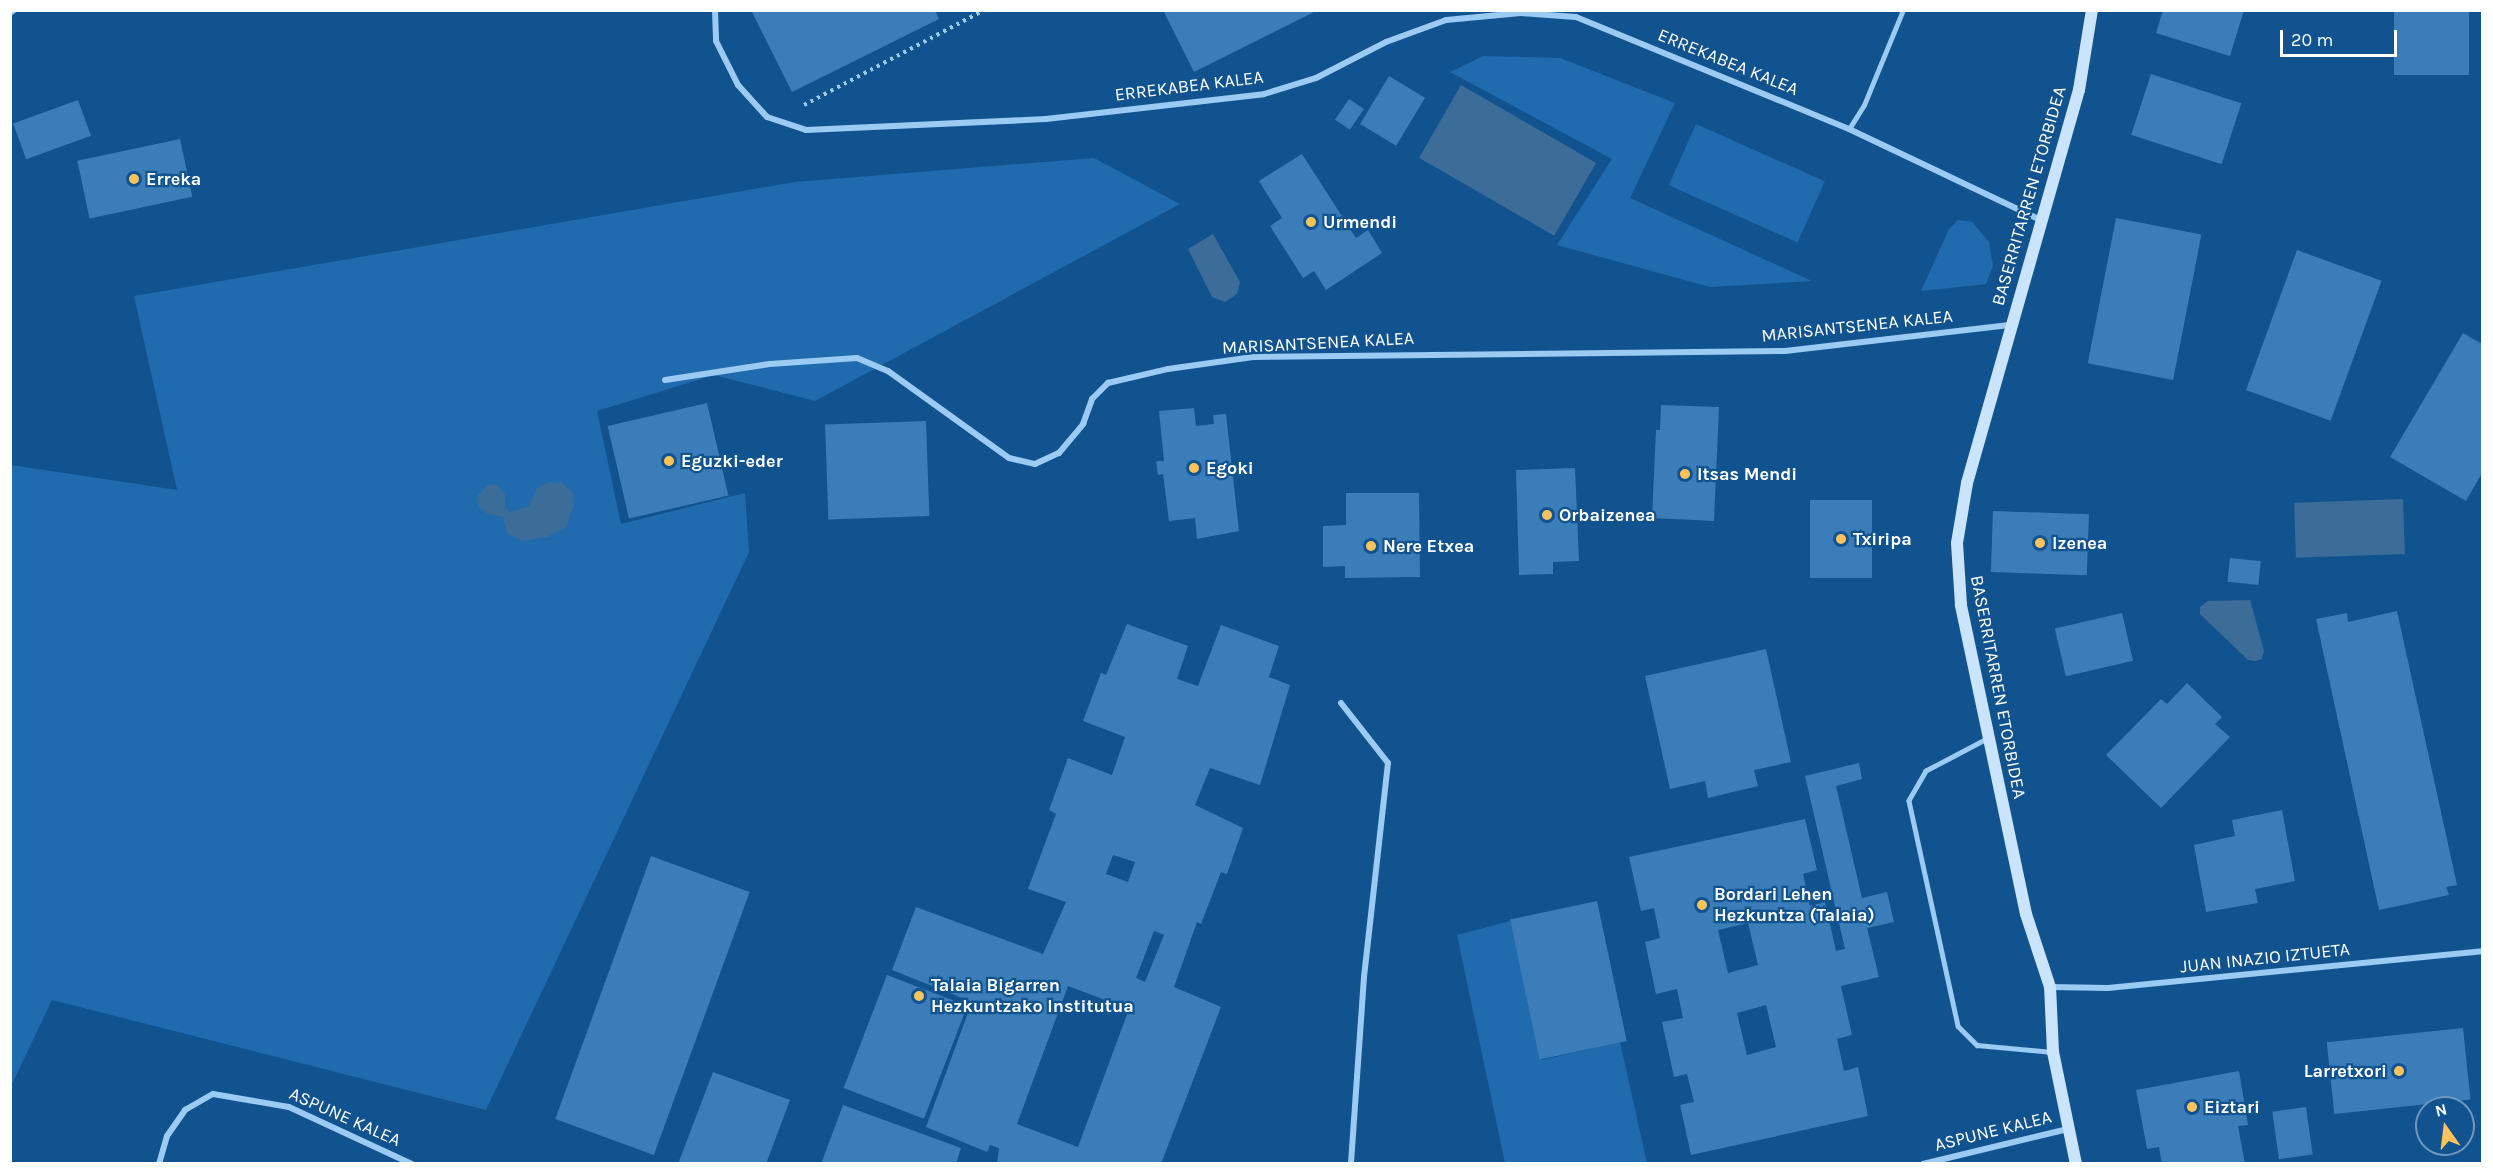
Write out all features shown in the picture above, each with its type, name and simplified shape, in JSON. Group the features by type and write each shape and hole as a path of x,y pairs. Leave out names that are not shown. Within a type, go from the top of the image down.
{"street":[{"name":"ERREKABEA KALEA","path":"715,10 717,41 738,85 767,117 806,130 1024,120 1264,94 1316,78 1386,42 1446,20 1521,13 1576,17 1849,129 2043,221"},
{"name":"BASERRITARREN ETORBIDEA","path":"2076,1164 2053,1052 2050,987 2026,914 1960,605 1957,543 1967,483 2010,325 2043,221 2079,90 2092,10"},
{"name":"MARISANTSENEA KALEA","path":"665,380 770,364 857,358 888,371 1009,458 1035,464 1059,453 1083,424 1092,399 1108,383 1168,369 1253,357 1785,351 2010,325"},
{"path":"1341,704 1388,763 1364,976 1351,1164"},
{"name":"JUAN INAZIO IZTUETA","path":"2050,987 2108,988 2482,951"},
{"name":"ASPUNE KALEA","path":"159,1164 167,1136 185,1110 213,1094 289,1107 412,1164"},
{"name":"ASPUNE KALEA","path":"1923,1164 2069,1128"}],"lane":[{"path":"1849,129 1864,105 1903,10"},
{"path":"1989,737 1926,771 1909,801 1958,1026 1977,1045 2053,1052"}],"path":[{"path":"776,120 984,10"}],"shaded area":[{"path":"1483,56 1560,58 1675,103 1630,198 1812,281 1710,287 1557,245 1612,159 1450,72"},
{"path":"1461,85 1596,163 1554,236 1419,158"},
{"path":"1696,124 1825,181 1798,243 1669,185"},
{"path":"1094,158 1180,204 815,401 714,375 597,411 621,524 745,493 749,552 486,1110 52,1000 11,1086 11,465 177,490 134,296 795,182"},
{"path":"1958,220 1972,222 1989,242 1993,266 1986,284 1921,291 1949,229"},
{"path":"1213,234 1240,282 1237,294 1225,302 1212,297 1188,249"},
{"path":"549,482 562,483 573,493 574,505 566,527 547,537 523,541 507,533 503,517 488,514 479,507 477,496 489,484 497,485 505,494 505,507 510,512 529,506 537,488"},
{"path":"2403,499 2405,554 2296,558 2294,503"},
{"path":"2250,600 2264,651 2262,659 2255,661 2248,660 2200,614 2200,607 2208,601"},
{"path":"1510,921 1542,1060 1620,1042 1647,1163 1505,1163 1457,935"}],"building":[{"path":"751,10 935,10 939,19 792,92"},
{"path":"1163,10 1318,10 1194,72"},
{"path":"2163,10 2244,10 2230,56 2156,33"},
{"path":"2394,10 2469,10 2469,75 2394,75"},
{"path":"2151,74 2241,103 2222,164 2131,135"},
{"path":"1389,76 1425,98 1396,146 1360,124"},
{"path":"1349,99 1364,109 1350,130 1335,120"},
{"path":"78,100 91,136 26,159 13,124"},
{"name":"Erreka","path":"180,139 192,197 90,219 77,161"},
{"name":"Urmendi","path":"1302,154 1356,238 1368,230 1382,253 1326,290 1314,271 1303,278 1270,226 1282,218 1259,181"},
{"path":"2116,218 2201,235 2173,380 2088,363"},
{"path":"2297,250 2382,281 2331,421 2246,390"},
{"path":"2463,333 2482,344 2482,473 2466,501 2390,457"},
{"name":"Eguzki-eder","path":"707,403 728,496 629,519 608,426"},
{"name":"Itsas Mendi","path":"1661,405 1719,407 1714,521 1652,518 1656,430 1660,430"},
{"name":"Egoki","path":"1194,408 1196,426 1214,424 1213,415 1226,414 1239,531 1197,539 1195,518 1169,521 1163,474 1158,475 1156,461 1164,461 1159,411"},
{"name":"Eguzki-eder","path":"926,421 929,516 828,519 825,425"},
{"name":"Orbaizenea","path":"1575,468 1579,561 1553,562 1553,574 1519,575 1516,470"},
{"name":"Nere Etxea","path":"1346,493 1419,493 1420,577 1345,578 1345,566 1323,567 1323,526 1346,525"},
{"name":"Txiripa","path":"1810,500 1872,500 1872,578 1810,578"},
{"name":"Izenea","path":"1993,511 2089,514 2087,575 1991,572"},
{"path":"2230,558 2261,561 2258,585 2227,582"},
{"path":"2397,611 2457,885 2446,887 2449,895 2379,910 2316,619 2347,613 2348,622"},
{"path":"2122,613 2133,661 2066,676 2055,629"},
{"path":"1127,624 1188,646 1177,679 1198,686 1221,625 1279,646 1269,677 1290,685 1260,785 1210,768 1195,805 1243,828 1227,874 1221,872 1201,924 1197,922 1174,987 1221,1007 1161,1164 997,1164 999,1148 990,1145 987,1152 926,1127 972,1002 892,970 916,907 1043,954 1066,902 1028,889 1056,814 1049,810 1068,758 1112,775 1125,737 1083,721 1101,673 1106,675","holes":["1113,855 1135,862 1128,882 1106,874","1154,931 1164,935 1145,982 1136,978","1068,986 1129,1009 1078,1147 1017,1124"]},
{"path":"1766,649 1791,762 1754,770 1758,786 1708,798 1705,781 1670,789 1645,676"},
{"path":"2187,683 2222,717 2215,724 2230,737 2161,808 2106,755 2161,699 2167,704"},
{"path":"1859,763 1862,779 1836,786 1862,898 1887,892 1894,922 1867,928 1879,977 1841,986 1852,1035 1837,1039 1844,1071 1858,1067 1868,1116 1691,1155 1680,1105 1694,1102 1687,1074 1674,1077 1662,1022 1683,1018 1677,989 1656,994 1645,942 1660,938 1654,908 1641,911 1629,857 1805,819 1817,870 1803,874 1810,906 1825,902 1836,951 1845,949 1805,776","holes":["1748,923 1758,965 1728,973 1718,930","1766,1005 1776,1047 1747,1055 1737,1013"]},
{"path":"2282,810 2295,881 2255,889 2258,903 2206,912 2194,845 2235,836 2232,820"},
{"path":"651,856 750,892 654,1155 555,1119"},
{"path":"1597,901 1627,1041 1540,1059 1510,920"},
{"path":"887,975 967,1006 924,1119 844,1088"},
{"name":"Larretxori","path":"2463,1028 2470,1096 2415,1096 2415,1105 2334,1114 2327,1042"},
{"name":"Eiztari","path":"2239,1071 2248,1125 2238,1126 2245,1164 2162,1164 2159,1147 2147,1149 2136,1090"},
{"path":"713,1072 790,1100 766,1164 678,1164"},
{"path":"843,1105 961,1148 956,1164 821,1164"},
{"path":"2306,1107 2313,1155 2279,1159 2272,1112"}],"place":[{"name":"Erreka","path":"134,179"},
{"name":"Urmendi","path":"1311,222"},
{"name":"Eguzki-eder","path":"669,461"},
{"name":"Egoki","path":"1194,468"},
{"name":"Itsas Mendi","path":"1685,474"},
{"name":"Orbaizenea","path":"1547,515"},
{"name":"Txiripa","path":"1841,539"},
{"name":"Izenea","path":"2040,543"},
{"name":"Nere Etxea","path":"1371,546"},
{"name":"Bordari Lehen Hezkuntza (Talaia)","path":"1702,905"},
{"name":"Talaia Bigarren Hezkuntzako Institutua","path":"919,996"},
{"name":"Larretxori","path":"2399,1071"},
{"name":"Eiztari","path":"2192,1107"}]}
